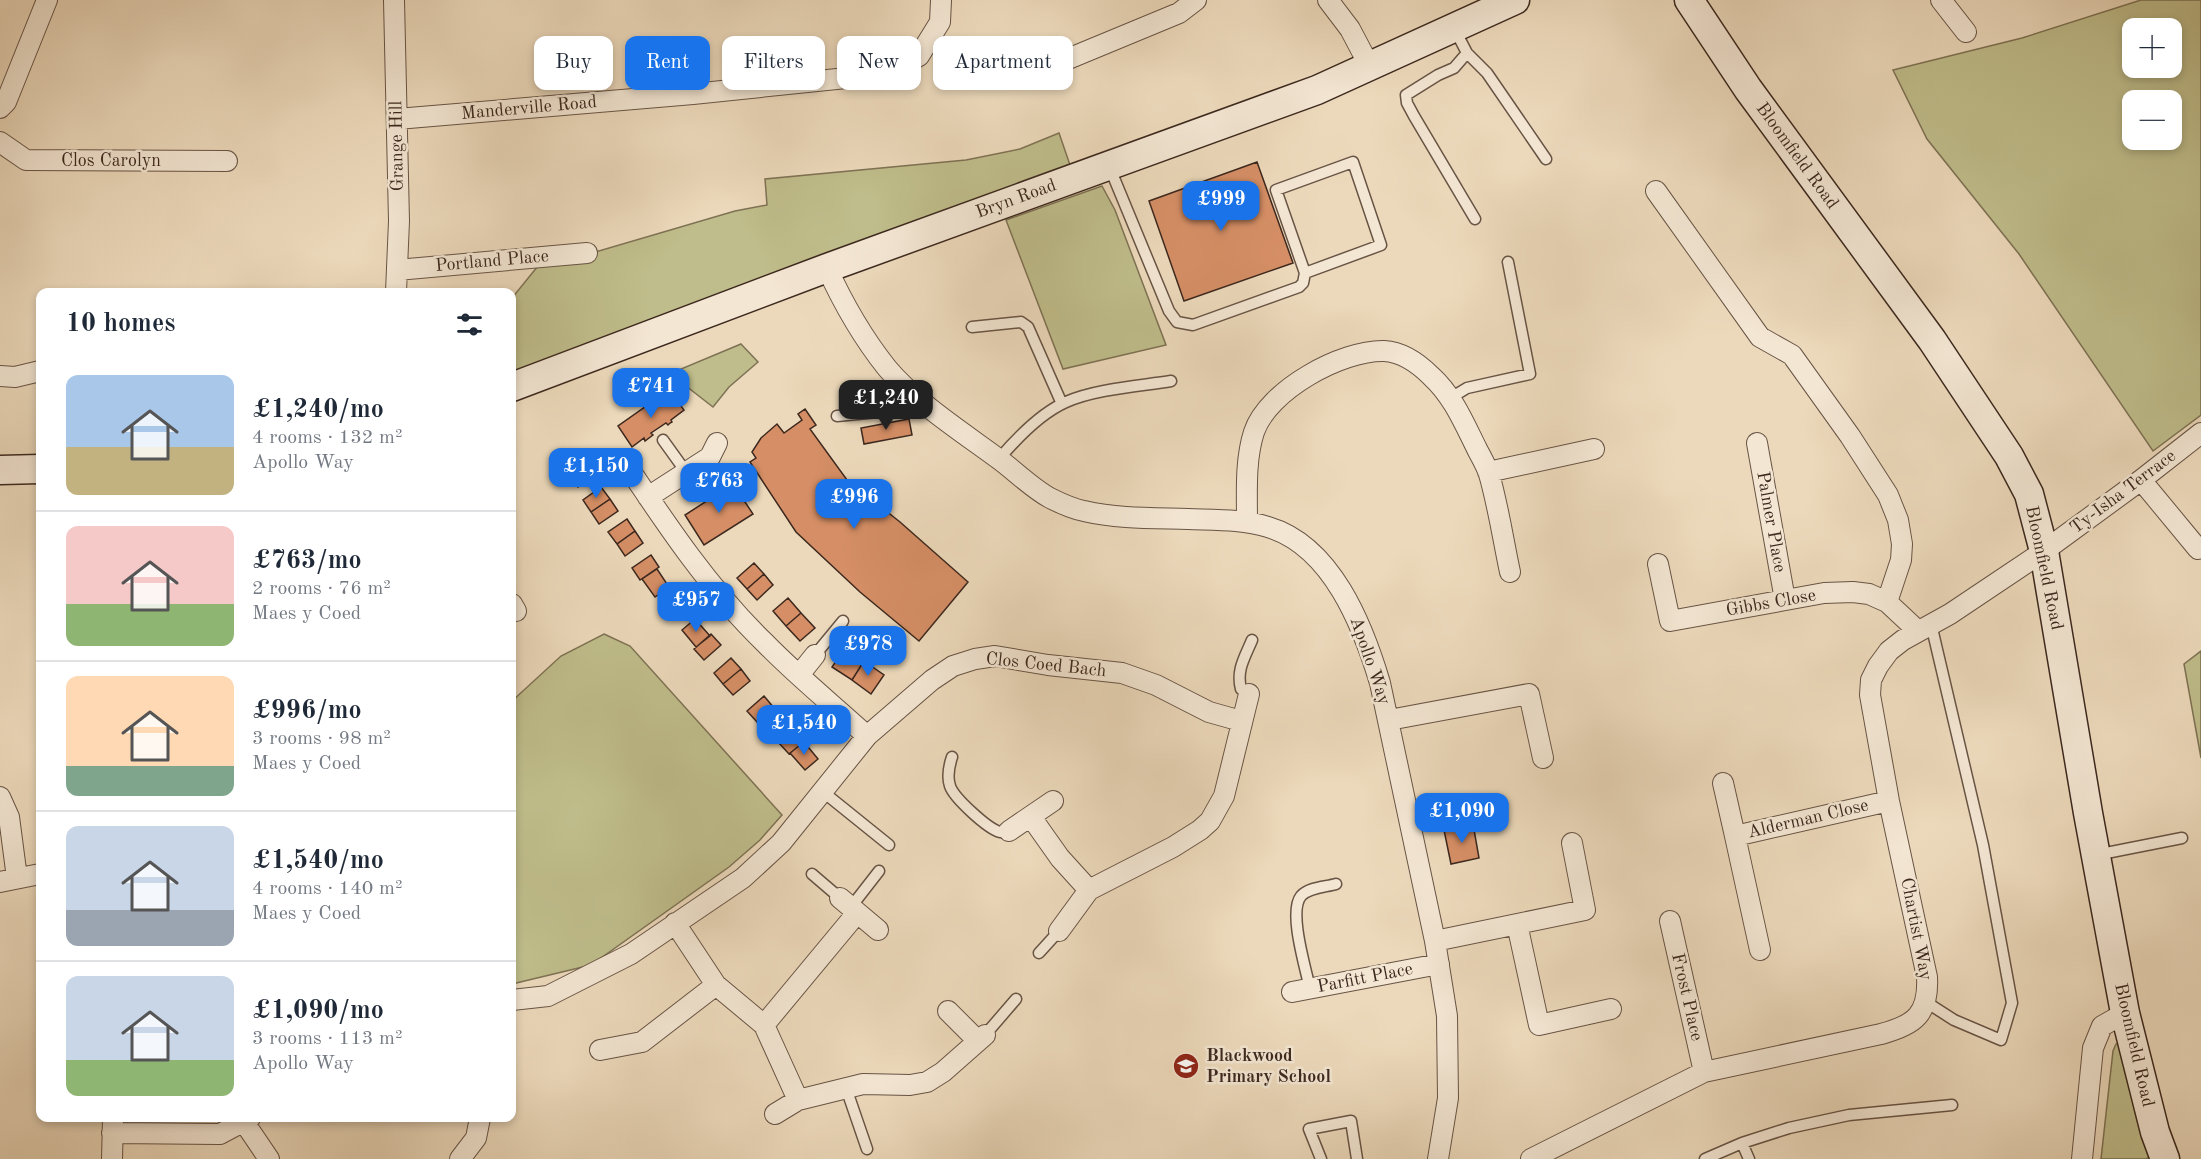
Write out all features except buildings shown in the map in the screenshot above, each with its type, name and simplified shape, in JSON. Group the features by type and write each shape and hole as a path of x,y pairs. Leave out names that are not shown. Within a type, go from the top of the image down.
{"street":[{"path":"0,108 6,102 47,0"},
{"name":"Grange Hill","path":"394,0 399,221 396,288"},
{"name":"Manderville Road","path":"397,119 693,94 885,74 919,56 940,22 941,0"},
{"path":"1073,57 1179,13 1196,0"},
{"path":"1328,0 1350,29 1370,67"},
{"name":"Bryn Road","path":"516,385 827,268 1317,90 1515,0"},
{"name":"Bloomfield Road","path":"1689,0 1748,89 1932,340 2009,456 2029,494 2044,551 2125,1013 2155,1132 2165,1159"},
{"path":"1941,0 1966,32"},
{"name":"Clos Carolyn","path":"0,142 26,160 226,161"},
{"path":"1656,191 1760,337 1792,355 1850,436 1888,495 1898,520 1902,543 1896,577 1887,602"},
{"name":"Portland Place","path":"397,270 587,253"},
{"name":"Apollo Way","path":"827,268 844,306 888,369 908,388 1050,497 1082,511 1118,517 1247,522 1270,527 1293,539 1316,558 1336,582 1355,615 1369,648 1389,720 1435,941 1447,1016 1449,1058 1448,1098 1438,1159"},
{"path":"1247,522 1249,455 1255,430 1265,413 1281,395 1302,379 1357,354 1386,351 1410,359 1432,376 1452,400 1488,472 1510,572"},
{"path":"0,376 15,377 36,372"},
{"name":"Ty-Isha Terrace","path":"2044,551 2201,433"},
{"path":"648,497 710,457 717,442"},
{"name":"Palmer Place","path":"1757,443 1785,600"},
{"path":"1488,472 1594,449"},
{"path":"624,461 687,551 729,604 764,642 867,736"},
{"path":"0,470 36,469"},
{"path":"2141,480 2198,549 2201,548"},
{"name":"Chartist Way","path":"1531,1159 1704,1072 1899,1029 1913,1021 1928,996 1927,977 1889,801 1870,695 1871,680 1889,651 1970,601 2044,551"},
{"name":"Gibbs Close","path":"1658,564 1670,621 1824,593 1854,592 1869,594 1887,602 1925,627"},
{"path":"799,675 815,655"},
{"name":"Clos Coed Bach","path":"516,1000 548,996 631,954 743,878 781,843 867,736 932,680 953,666 975,659 996,656 1048,665 1122,673 1156,685 1209,712 1241,721"},
{"path":"1059,931 1089,890 1173,847 1210,821 1224,796 1249,694"},
{"path":"1389,720 1529,694 1542,758"},
{"path":"1723,783 1735,836"},
{"path":"0,797 9,817 9,880 36,875"},
{"path":"1009,831 1053,801"},
{"name":"Alderman Close","path":"1760,950 1735,836 1889,801"},
{"path":"1031,817 1060,858 1089,890"},
{"path":"1435,941 1585,910 1572,843"},
{"path":"764,1025 849,906 878,930"},
{"name":"Frost Place","path":"1670,921 1704,1072"},
{"path":"675,923 716,985 764,1025 798,1100"},
{"path":"1517,924 1539,1024 1611,1009"},
{"name":"Parfitt Place","path":"1301,990 1439,964"},
{"path":"600,1050 642,1042 716,985"},
{"path":"775,1114 798,1100 862,1084 910,1085 927,1082 943,1072 982,1038 948,1011"},
{"path":"2082,1159 2093,1048 2102,1026 2125,1013"},
{"path":"112,1159 113,1125 220,1134 243,1122"},
{"path":"248,1122 268,1159"},
{"path":"460,1159 476,1138 479,1122"}],"lane":[{"path":"1454,28 1467,54 1487,73 1546,159"},
{"path":"1467,54 1454,68 1406,95 1407,104 1475,219"},
{"path":"1109,166 1169,311 1178,322 1198,324 1299,287 1303,283 1305,273 1276,190 1353,162 1381,245 1305,273"},
{"path":"1452,400 1467,388 1530,374 1508,262"},
{"path":"972,327 1021,322 1028,327 1062,404"},
{"path":"999,459 1017,438 1062,404 1087,395 1171,381"},
{"path":"837,416 888,411 908,388"},
{"path":"663,440 686,472"},
{"path":"815,655 843,621"},
{"path":"1925,627 1983,845 2012,1003 2001,1040 1954,1020 1926,1002"},
{"path":"1249,694 1241,689 1239,677 1240,666 1252,640"},
{"path":"952,757 949,784 958,799 993,828 1001,832 1009,831"},
{"path":"822,791 888,845"},
{"path":"2096,855 2182,838"},
{"path":"812,874 849,906 879,871"},
{"path":"1301,990 1296,906 1300,897 1308,891 1336,884"},
{"path":"1039,953 1059,931"},
{"path":"982,1038 1016,999"},
{"path":"846,1088 867,1149"},
{"path":"1705,1159 1742,1143 1789,1128 1849,1115 1952,1105"},
{"path":"1322,1159 1309,1129 1351,1121 1357,1159"},
{"path":"1742,1143 1749,1159"}],"shaded area":[{"path":"2141,0 2201,0 2201,415 2153,451 2019,254 1927,139 1893,70 2022,38"},
{"path":"1059,133 1070,165 516,372 516,293 542,261 575,258 735,211 767,205 765,179 966,160 1020,149"},
{"path":"1102,186 1115,210 1166,345 1063,369 1006,220"},
{"path":"741,344 758,362 729,387 713,407 677,379 681,369"},
{"path":"604,634 630,646 782,815 760,840 729,867 591,965 516,983 516,697 561,656"},
{"path":"2201,651 2201,758 2184,664"},
{"path":"2119,1043 2151,1156 2146,1159 2101,1159 2113,1051"}],"place":[{"name":"Blackwood Primary School","path":"1186,1066"}]}
